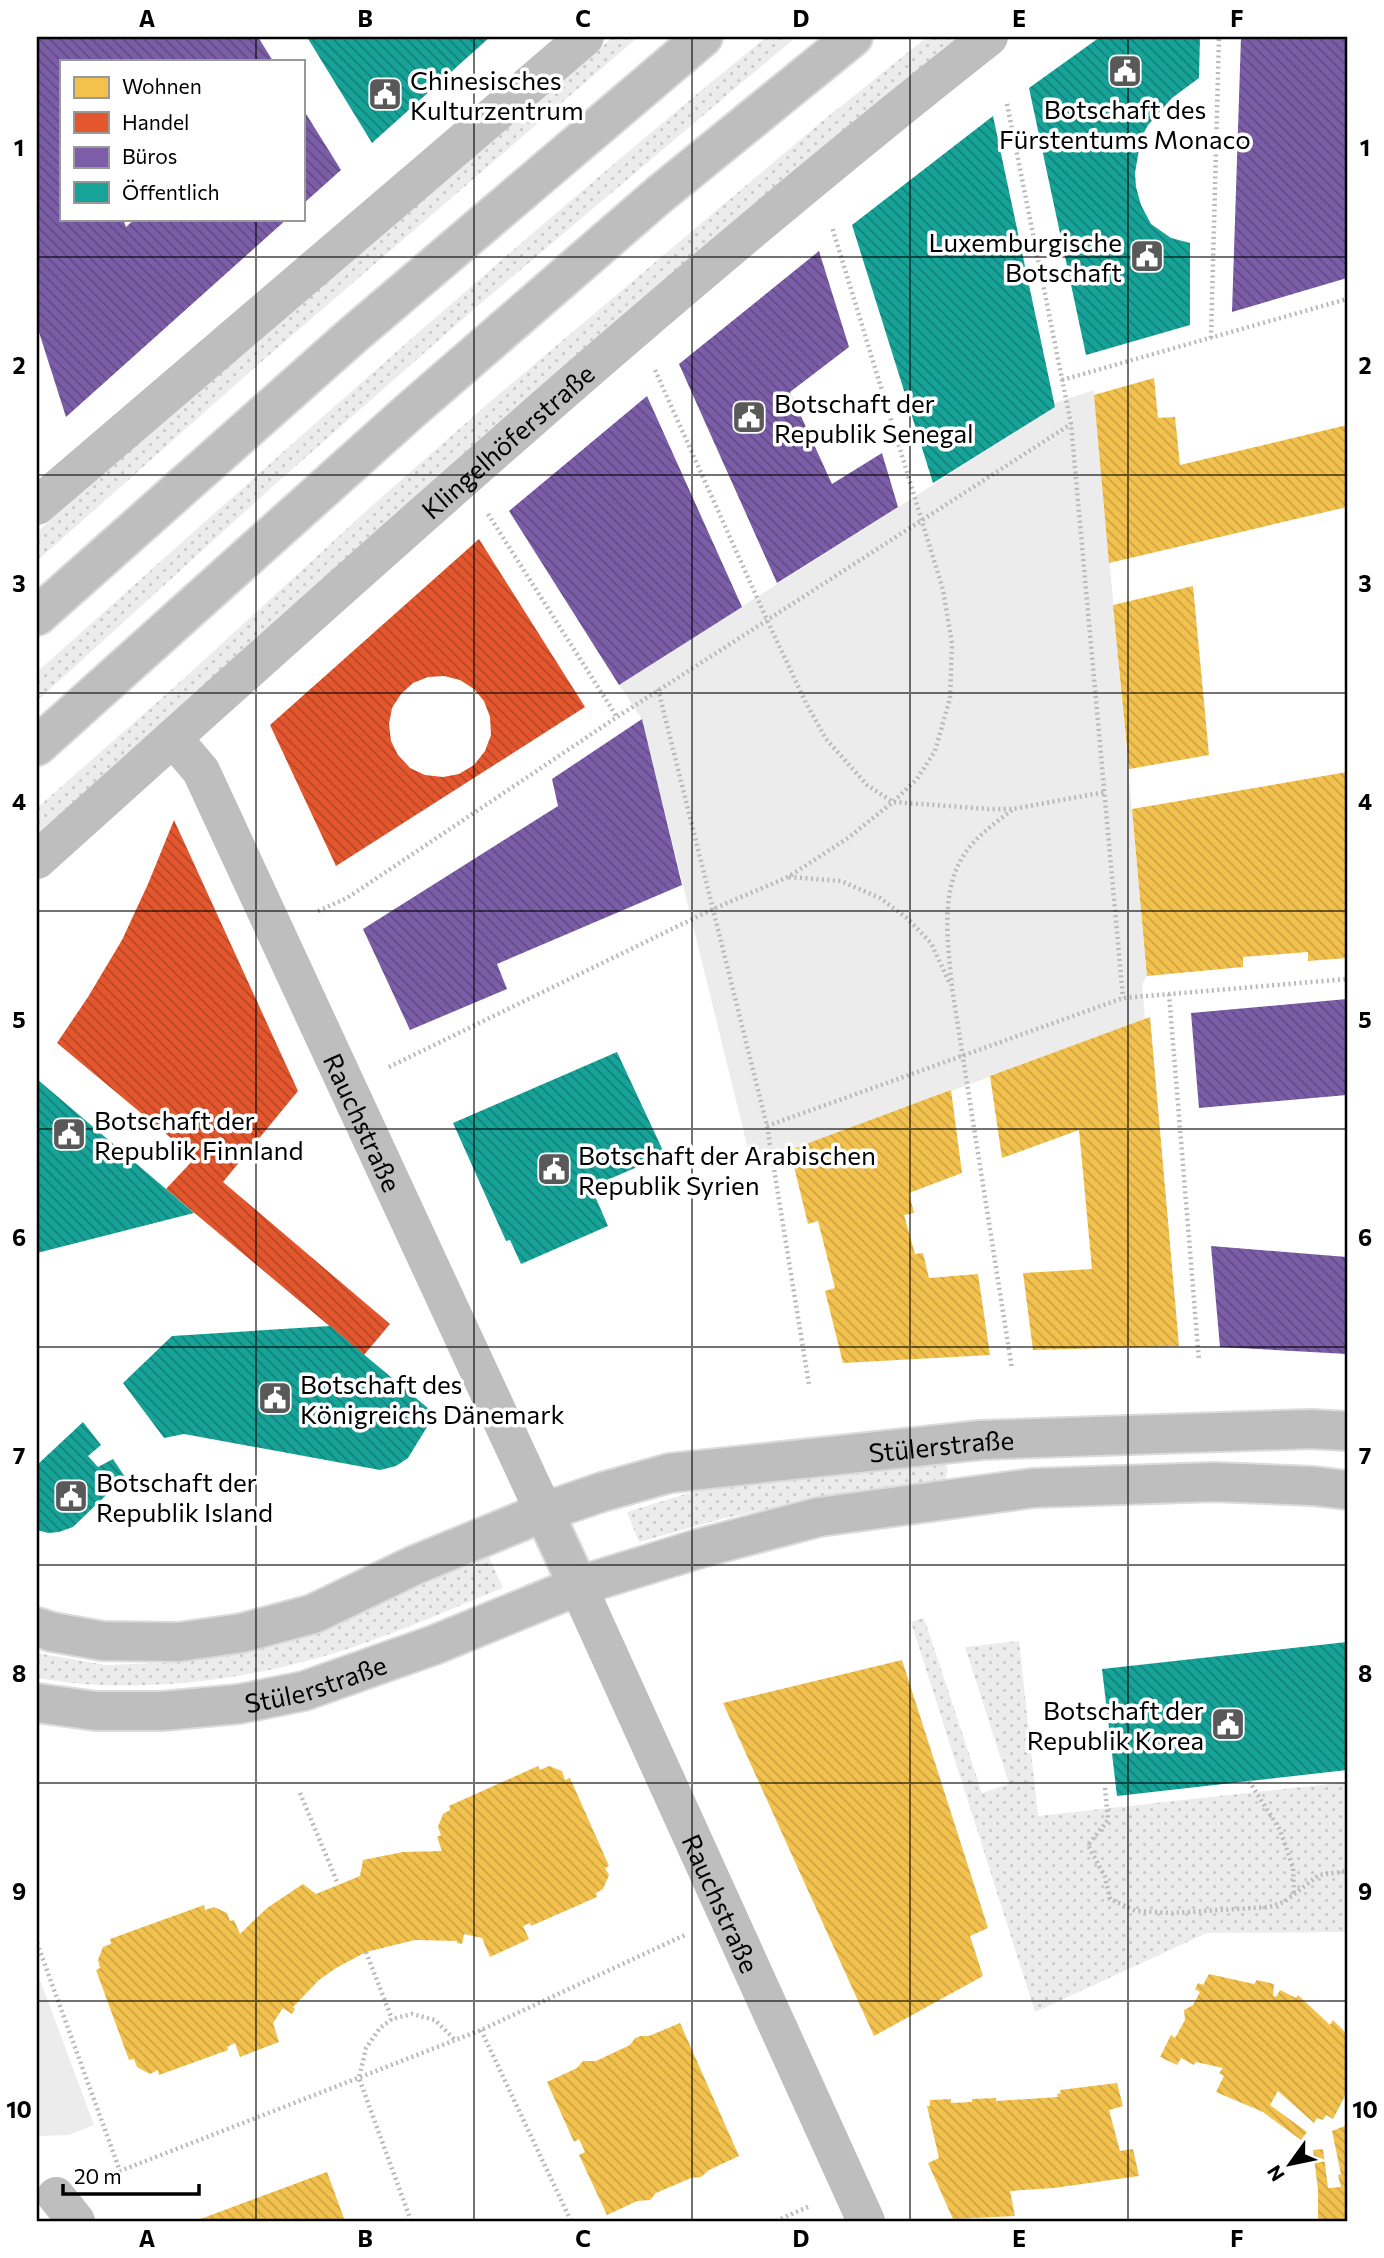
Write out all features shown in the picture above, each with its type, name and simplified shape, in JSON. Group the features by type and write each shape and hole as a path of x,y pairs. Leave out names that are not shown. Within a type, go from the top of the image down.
{"main road":[{"path":"44,486 585,37"},
{"path":"37,616 353,335 703,37"},
{"path":"37,746 410,411 618,230 853,37"},
{"name":"Klingelhöferstraße","path":"37,860 464,478 774,212 989,37"},
{"name":"Rauchstraße","path":"173,738 201,771 544,1512"},
{"name":"Stülerstraße","path":"37,1627 103,1641 179,1642 242,1633 313,1614 415,1565 544,1512 670,1473 981,1440 1311,1429 1347,1432"},
{"name":"Stülerstraße","path":"37,1703 96,1710 162,1711 239,1704 304,1691 434,1645 578,1586 701,1548 818,1517 1033,1488 1214,1482 1347,1490"},
{"path":"544,1512 578,1586"},
{"name":"Rauchstraße","path":"578,1586 866,2221"}],"path":[{"path":"1211,338 1219,37"},
{"path":"1007,104 1071,424 1123,998"},
{"path":"389,1068 713,909 788,877 848,838 892,802 917,779 935,751 950,698 952,643 943,590 832,227"},
{"path":"1062,380 1347,299"},
{"path":"655,370 806,703 826,739 867,785 892,802 989,809 1013,809 1105,792"},
{"path":"318,911 347,898 658,690 1071,424"},
{"path":"488,514 617,717"},
{"path":"658,690 767,1126 809,1385"},
{"path":"1012,1368 952,988 947,928 950,890 960,864 973,843 1013,809"},
{"path":"788,877 841,881 880,898 908,919 931,943 952,988"},
{"path":"767,1126 1123,998 1347,979"},
{"path":"1169,994 1199,1361"},
{"path":"1249,1781 1280,1830 1293,1867 1294,1895"},
{"path":"1105,1788 1108,1820 1088,1845 1105,1877 1110,1899 1136,1911 1172,1913 1269,1907 1284,1902 1320,1875 1347,1871"},
{"path":"300,1793 338,1884"},
{"path":"37,1943 120,2171 481,2030 687,1934"},
{"path":"366,1952 392,2019"},
{"path":"411,2221 359,2078 366,2048 380,2028 392,2019 412,2014 435,2020 455,2040"},
{"path":"481,2030 571,2221"},
{"path":"776,2221 810,2206"}],"shaded area":[{"path":"613,37 638,37 260,363 37,561 37,532 258,336"},
{"path":"766,37 796,37 473,310 272,487 37,701 37,672 489,271"},
{"path":"927,37 961,37 624,314 480,438 37,837 37,808 180,682 375,503 492,400 820,123"},
{"path":"1094,390 1147,976 1142,984 1145,1019 752,1165 642,719 619,685 1055,407 1054,403"},
{"path":"944,1460 948,1469 946,1478 940,1481 805,1502 725,1518 639,1542 627,1512 712,1486"},
{"path":"489,1557 503,1588 391,1633 315,1659 237,1676 156,1685 76,1683 37,1678 37,1653 106,1665 161,1663 230,1655 286,1642 345,1621"},
{"path":"924,1618 982,1793 1009,1784 965,1647 1019,1641 1038,1816 1347,1782 1347,1932 1207,1933 1035,2012 911,1622"},
{"path":"37,1972 94,2125 68,2135 37,2136"}],"building: Wohnen":[{"path":"1154,378 1158,418 1175,417 1180,465 1347,425 1347,507 1109,563 1094,395"},
{"path":"1193,586 1209,755 1129,769 1113,605"},
{"path":"1347,772 1347,958 1308,961 1308,952 1243,957 1243,967 1147,976 1132,809"},
{"path":"1150,1017 1179,1346 1033,1350 1023,1273 1092,1269 1079,1130 1002,1158 990,1076"},
{"path":"951,1090 962,1173 909,1193 914,1213 904,1215 915,1254 923,1253 929,1278 978,1274 990,1355 843,1363 825,1291 835,1288 818,1221 808,1224 790,1150"},
{"path":"902,1660 988,1928 970,1936 983,1976 874,2036 723,1703"},
{"path":"538,1766 540,1770 549,1766 562,1771 565,1780 570,1778 609,1866 605,1868 609,1875 603,1889 596,1893 597,1897 531,1926 530,1923 523,1926 529,1939 490,1957 482,1938 464,1934 462,1944 457,1941 415,1940 366,1952 319,1980 293,2007 295,2009 292,2014 283,2008 273,2023 279,2042 240,2057 235,2043 227,2047 228,2050 159,2075 158,2070 150,2074 137,2067 134,2059 129,2060 96,1970 100,1968 98,1960 103,1947 111,1944 110,1939 204,1905 205,1910 214,1907 227,1913 230,1921 234,1920 240,1934 267,1908 303,1884 316,1894 360,1876 363,1860 403,1852 442,1851 437,1837 441,1835 438,1827 443,1814 450,1810 449,1806"},
{"path":"1209,1974 1254,1984 1257,1980 1274,1984 1273,1996 1276,1997 1280,1990 1296,1998 1298,1995 1330,2025 1333,2020 1347,2034 1347,2092 1333,2119 1326,2115 1323,2120 1317,2118 1314,2123 1278,2091 1270,2105 1307,2132 1301,2140 1263,2112 1216,2092 1224,2076 1219,2073 1223,2068 1196,2062 1194,2065 1181,2058 1177,2065 1160,2057 1171,2035 1175,2038 1185,2020 1184,2010 1193,2005 1200,1992 1195,1989 1198,1983 1203,1985"},
{"path":"680,2023 739,2156 709,2170 701,2177 691,2178 656,2193 650,2200 637,2201 607,2215 579,2155 585,2152 579,2139 574,2142 547,2082 577,2068 583,2061 596,2061 630,2045 635,2038 649,2036"},
{"path":"1117,2083 1123,2106 1109,2110 1120,2151 1133,2149 1139,2176 1054,2188 1010,2191 1015,2216 953,2219 928,2163 939,2158 927,2106 930,2106 930,2100 951,2099 951,2103 972,2102 972,2099 996,2098 996,2101 1058,2097 1060,2090"},
{"path":"1347,2125 1347,2221 1318,2221 1318,2190 1313,2150 1323,2149 1328,2188 1341,2187 1332,2131"},
{"path":"327,2172 345,2221 195,2221"}],"building: Handel":[{"path":"479,539 585,707 336,866 270,725","holes":["444,676 460,680 474,689 484,701 490,717 491,735 485,751 474,765 459,774 443,777 425,775 410,768 398,755 391,741 389,724 392,708 401,694 413,683 428,677"]},
{"path":"174,820 298,1091 223,1182 390,1324 364,1355 166,1189 195,1158 57,1043 122,940"}],"building: Büros":[{"path":"37,37 258,37 272,60 60,60 60,220 123,220 126,227 134,220 286,220 66,417 37,326"},
{"path":"1241,37 1347,37 1347,278 1232,312"},
{"path":"304,111 341,170 304,203"},
{"path":"819,251 849,347 790,392 832,484 882,453 898,507 777,583 679,364"},
{"path":"647,396 742,607 619,685 509,511"},
{"path":"642,719 682,885 497,964 507,989 410,1030 363,929 558,806 552,779"},
{"path":"1347,999 1347,1095 1199,1108 1191,1013"},
{"path":"1211,1246 1347,1257 1347,1354 1220,1347"}],"building: Öffentlich":[{"name":"Chinesisches Kulturzentrum","path":"307,37 490,37 372,143"},
{"path":"1100,37 1200,37 1199,78 1172,98 1148,125 1141,138 1135,173 1141,205 1151,224 1171,238 1190,243 1190,325 1086,355 1029,88"},
{"path":"993,116 1055,407 933,483 852,225"},
{"name":"Botschaft der Arabischen Republik Syrien","path":"617,1052 665,1155 591,1187 608,1226 521,1264 510,1240 506,1241 453,1123"},
{"name":"Botschaft der Republik Finnland","path":"37,1079 166,1189 194,1213 37,1253"},
{"name":"Botschaft des Königreichs Dänemark","path":"330,1326 435,1414 408,1458 396,1466 380,1470 184,1434 164,1438 123,1383 172,1336"},
{"name":"Botschaft der Republik Island","path":"83,1422 101,1445 88,1456 98,1467 113,1459 125,1477 73,1527 48,1533 37,1530 37,1465"},
{"name":"Botschaft der Republik Korea","path":"1347,1642 1347,1770 1117,1796 1102,1669"}],"place":[{"name":"Botschaft des Fürstentums Monaco","path":"1125,71"},
{"name":"Chinesisches Kulturzentrum","path":"385,94"},
{"name":"Luxemburgische Botschaft","path":"1147,256"},
{"name":"Botschaft der Republik Senegal","path":"749,417"},
{"name":"Botschaft der Republik Finnland","path":"69,1134"},
{"name":"Botschaft der Arabischen Republik Syrien","path":"554,1169"},
{"name":"Botschaft des Königreichs Dänemark","path":"275,1398"},
{"name":"Botschaft der Republik Island","path":"71,1496"},
{"name":"Botschaft der Republik Korea","path":"1228,1724"}]}
